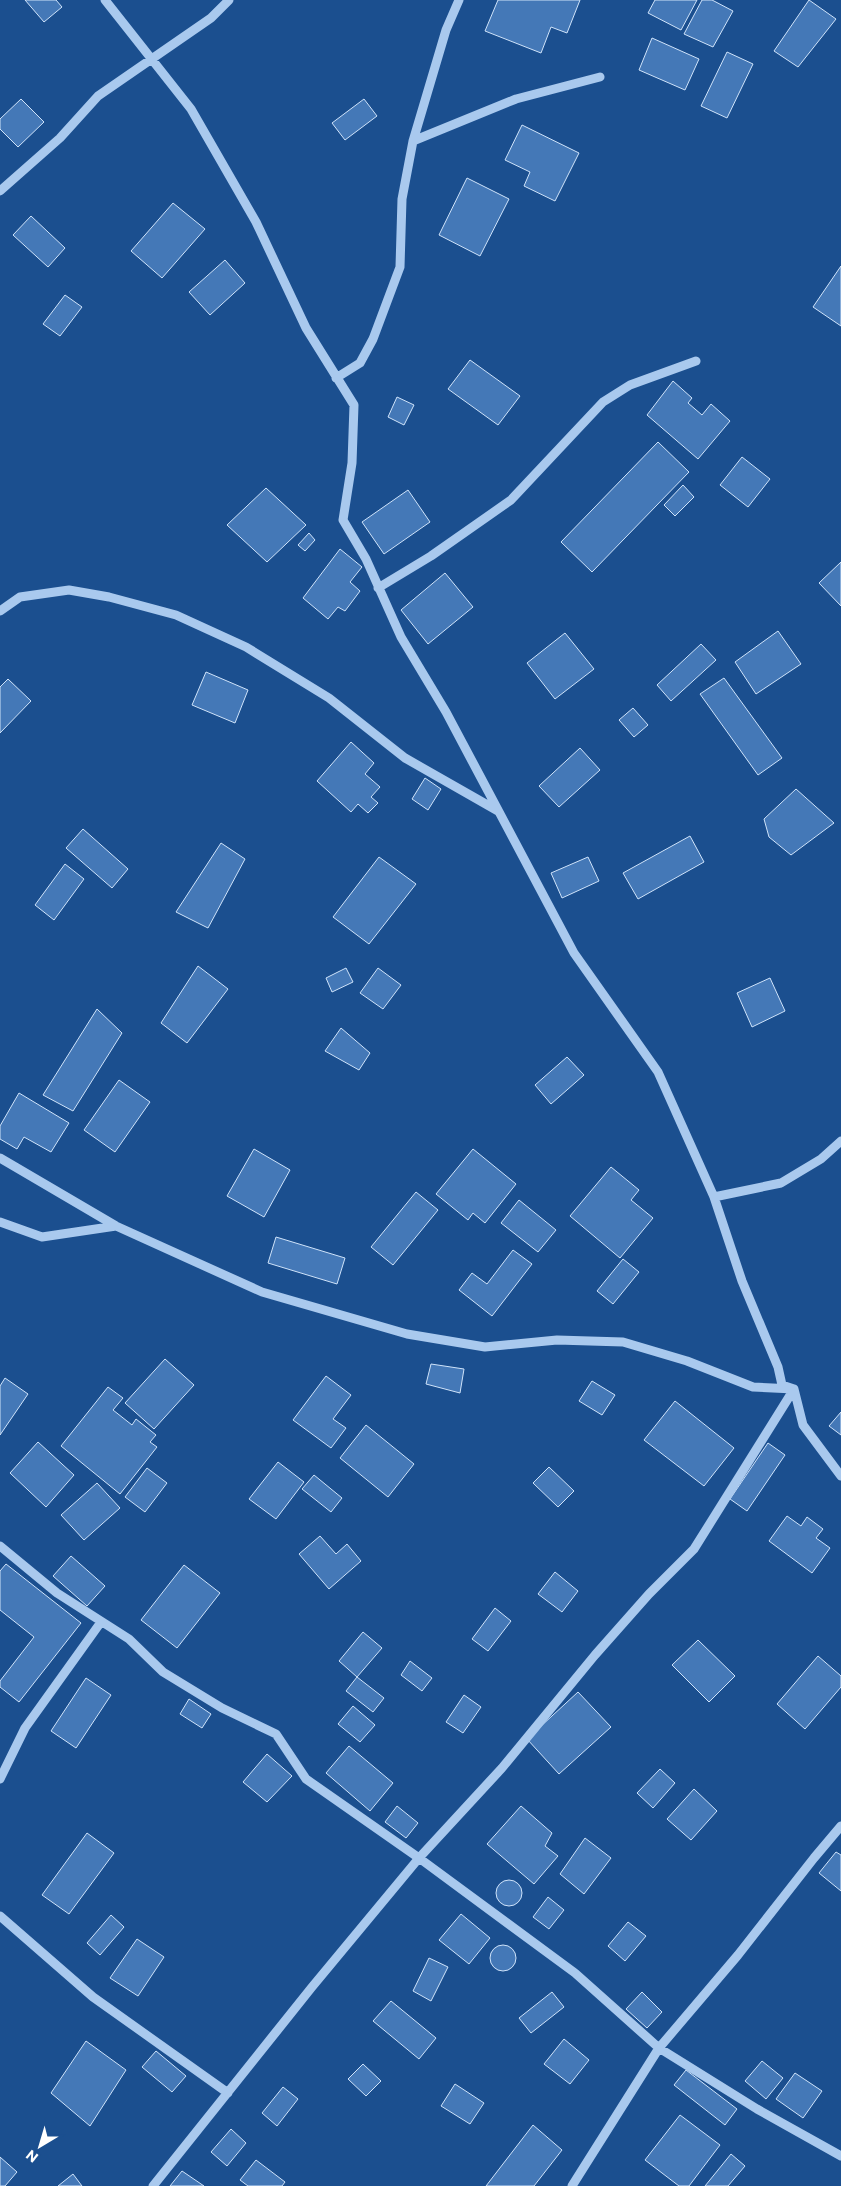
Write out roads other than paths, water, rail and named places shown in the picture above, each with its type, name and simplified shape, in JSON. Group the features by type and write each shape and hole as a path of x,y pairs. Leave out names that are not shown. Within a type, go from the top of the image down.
{"street":[{"path":"105,0 191,109 256,222 306,328 354,405 352,463 343,520 366,559 401,637 446,712 574,953 658,1072 714,1198 742,1281 778,1366 782,1385 794,1389"},
{"path":"0,191 60,138 98,96 211,18 229,0"},
{"path":"336,378 360,363 373,339 400,267 402,199 413,141 446,30 459,0"},
{"path":"413,141 516,99 600,77"},
{"path":"378,588 431,556 511,500 602,402 630,385 696,361"},
{"path":"0,610 20,597 69,590 109,598 176,616 246,647 329,698 405,758 499,812"},
{"path":"714,1198 782,1183 820,1159 841,1141"},
{"path":"0,1158 116,1226 262,1292 407,1334 485,1347 558,1340 623,1342 687,1361 753,1387 794,1389"},
{"path":"0,1222 42,1237 116,1226"},
{"path":"794,1389 803,1425 841,1476"},
{"path":"153,2186 312,1987 419,1858 502,1768 601,1648 649,1594 694,1549 794,1389"},
{"path":"0,1546 57,1593 129,1639 163,1672 222,1708 276,1734 306,1779 419,1858 575,1973 659,2048 757,2109 841,2156"},
{"path":"0,1779 25,1728 101,1622"},
{"path":"572,2186 659,2048 738,1955 841,1826"},
{"path":"0,1916 93,1997 228,2093"}]}
